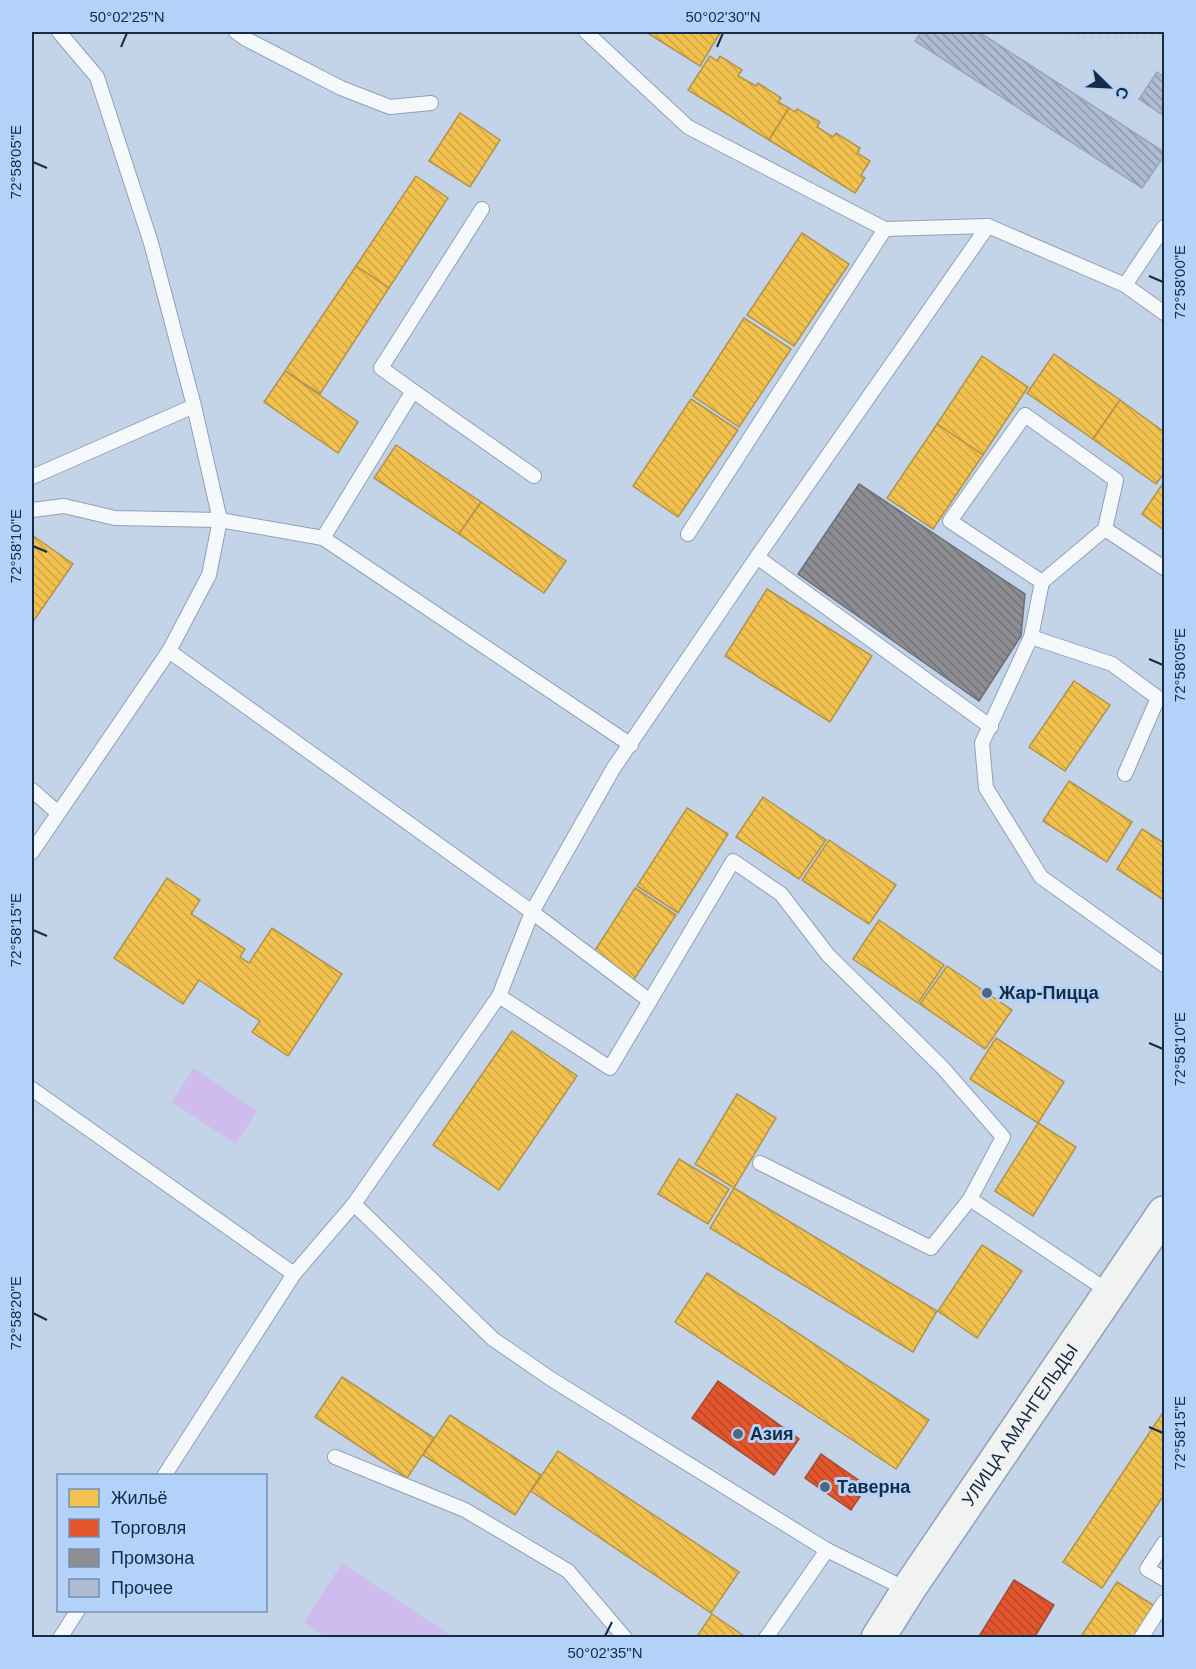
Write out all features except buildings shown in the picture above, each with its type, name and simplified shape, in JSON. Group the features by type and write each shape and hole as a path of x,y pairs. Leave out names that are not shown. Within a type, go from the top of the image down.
{"street":[{"name":"УЛИЦА АМАНГЕЛЬДЫ","path":"878,1638 908,1590 1164,1213"}],"lane":[{"path":"32,852 169,651 209,575 220,520 194,406 151,243 97,77 59,32"},
{"path":"236,32 341,88 390,107 431,103"},
{"path":"586,32 688,127 885,229 988,226 1125,285 1164,313"},
{"path":"482,209 381,368 534,476"},
{"path":"165,1474 294,1274 354,1204 499,996 532,912 613,769 988,226"},
{"path":"1125,285 1164,227"},
{"path":"688,534 885,229"},
{"path":"323,538 413,392"},
{"path":"32,477 194,406"},
{"path":"1042,582 950,521 1025,415 1116,480 1105,529 1042,582 1031,637 982,743 986,789 1041,876 1164,965"},
{"path":"32,510 64,506 115,518 220,520 323,538 631,745"},
{"path":"1105,529 1164,568"},
{"path":"758,557 991,727"},
{"path":"1031,637 1112,664 1158,698 1125,774"},
{"path":"169,651 532,912 650,1001"},
{"path":"32,790 58,813"},
{"path":"499,996 610,1068 732,861 781,894 828,955 942,1067 1003,1137 970,1199 931,1248 760,1163"},
{"path":"32,1089 294,1274"},
{"path":"970,1199 1111,1293"},
{"path":"354,1204 493,1339 551,1379 826,1550 908,1590"},
{"path":"335,1457 465,1510 568,1571 625,1638"},
{"path":"1164,1544 1147,1569 1164,1579"},
{"path":"766,1638 826,1550"},
{"path":"1141,1638 1164,1602"},
{"path":"60,1638 77,1612"}],"path":[{"path":"1071,32 1073,36 1155,38 1159,32"}],"shaded area":[{"path":"194,1068 257,1111 236,1144 172,1102"},
{"path":"342,1563 453,1637 327,1637 304,1622"}],"place":[{"name":"Жар-Пицца","path":"987,993"},
{"name":"Азия","path":"738,1434"},
{"name":"Таверна","path":"825,1487"}]}
